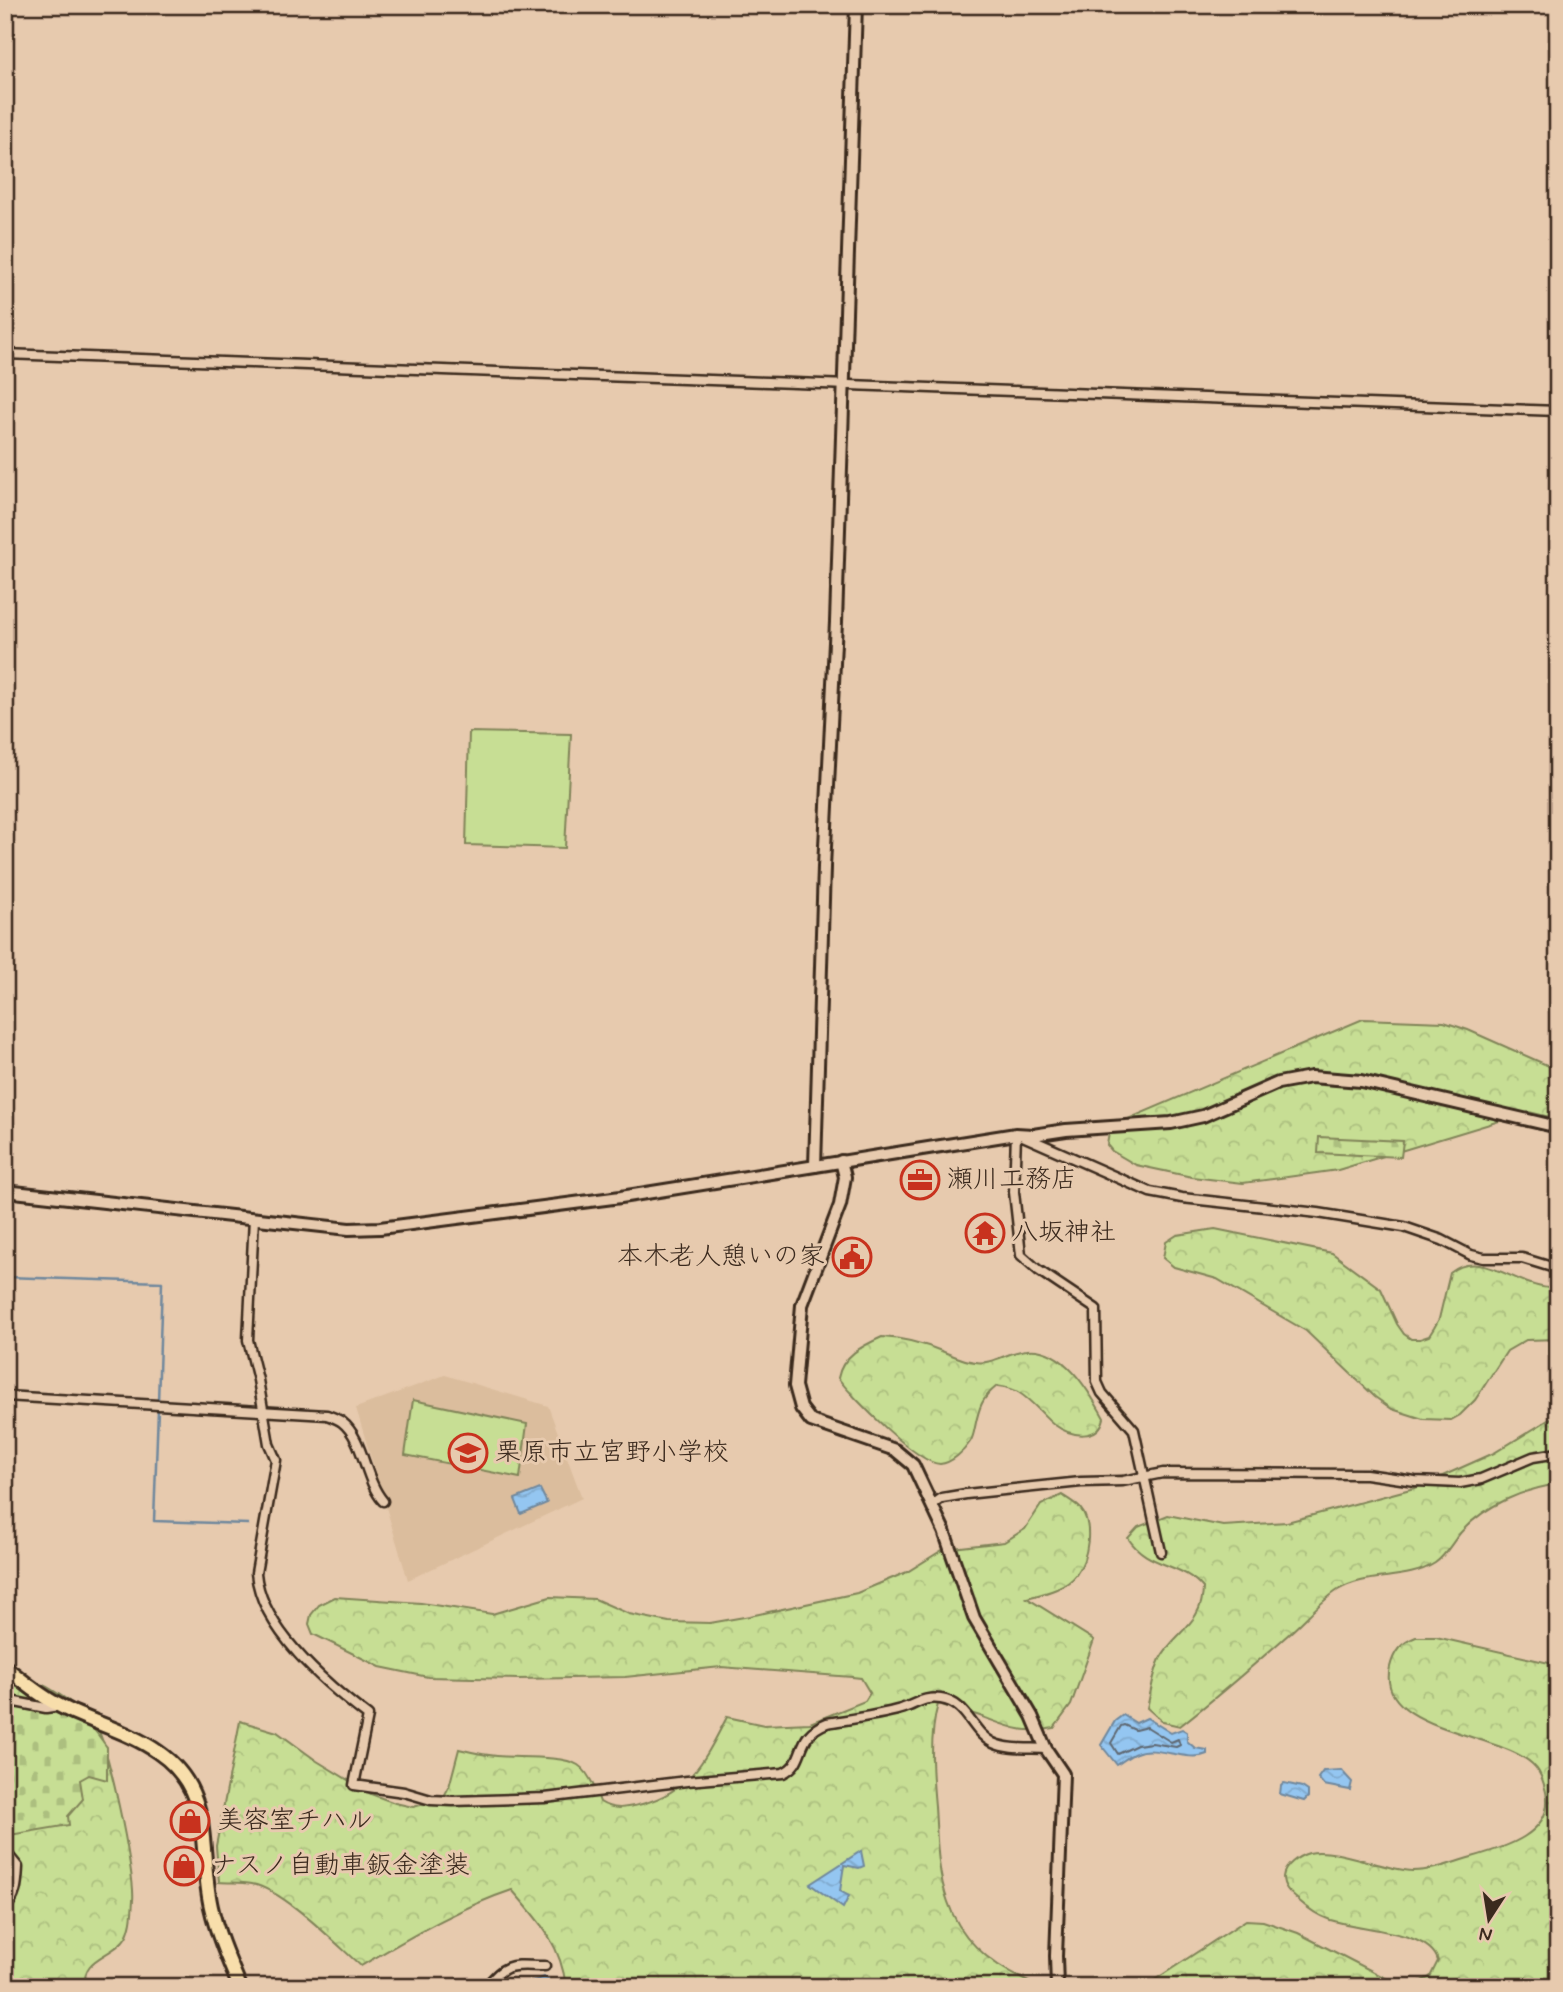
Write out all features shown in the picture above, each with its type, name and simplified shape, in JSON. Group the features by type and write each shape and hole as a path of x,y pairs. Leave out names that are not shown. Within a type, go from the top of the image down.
{"main road":[{"path":"5,1667 60,1706 159,1752 187,1783 201,1815 204,1865 211,1907 240,1987"}],"street":[{"path":"815,1166 856,5"},
{"path":"5,354 1558,411"},
{"path":"5,1191 349,1229 380,1228 621,1197 1019,1135 1171,1123 1203,1116 1278,1083 1311,1077 1360,1081 1558,1128"},
{"path":"1019,1135 1150,1192 1318,1213 1404,1227 1443,1240 1471,1255 1484,1258 1521,1258 1558,1269"},
{"path":"1019,1135 1014,1192 1021,1255 1038,1270 1096,1309 1097,1382 1102,1393 1134,1430 1161,1552"},
{"path":"841,1161 845,1177 841,1205 802,1305 794,1386 801,1408 811,1421 895,1450 913,1465 944,1531 974,1618 1032,1716 1046,1749 1063,1774 1057,1987"},
{"path":"254,1218 248,1340 269,1444 276,1460 256,1573 258,1589 268,1614 294,1646 341,1695 368,1716 354,1785 404,1792 431,1800 453,1801 545,1798 783,1773 790,1770 808,1734 816,1727 900,1709 912,1702 928,1698 940,1698 957,1704 985,1738 995,1744 1046,1749"},
{"path":"5,1396 327,1415 342,1422 354,1435 374,1489 383,1501"},
{"path":"932,1505 942,1497 965,1494 1189,1473 1366,1474 1415,1481 1460,1483 1481,1479 1533,1457 1558,1453"},
{"path":"5,1700 46,1708 60,1706"},
{"path":"5,1851 18,1867 17,1889 5,1908"},
{"path":"486,1987 499,1971 508,1966 545,1966"}],"shaded area":[{"name":"栗原市立宮野小学校","path":"445,1375 548,1406 582,1498 408,1580 356,1408"}],"green space":[{"path":"469,732 571,734 565,848 466,845"},
{"path":"1363,1019 1444,1022 1558,1070 1558,1119 1529,1112 1338,1170 1243,1183 1192,1177 1136,1165 1112,1151 1107,1145 1109,1133 1116,1124"},
{"path":"1319,1137 1403,1141 1401,1157 1318,1153"},
{"path":"1215,1229 1332,1253 1381,1289 1397,1324 1411,1339 1429,1336 1439,1319 1450,1273 1462,1266 1488,1267 1530,1284 1558,1288 1558,1339 1526,1340 1507,1351 1475,1400 1460,1415 1451,1420 1423,1419 1392,1409 1375,1397 1306,1331 1217,1279 1174,1267 1163,1258 1166,1242 1177,1235"},
{"path":"882,1337 929,1346 975,1362 988,1362 1027,1350 1052,1355 1083,1384 1104,1418 1101,1425 1091,1433 1084,1435 1069,1432 1055,1425 1018,1392 997,1386 982,1404 973,1437 964,1449 944,1463 930,1461 886,1428 838,1378 848,1358 860,1348"},
{"path":"413,1400 527,1424 520,1478 405,1455"},
{"path":"1558,1414 1558,1484 1519,1494 1494,1506 1472,1521 1439,1560 1424,1569 1361,1581 1338,1590 1180,1726 1163,1722 1147,1708 1160,1659 1193,1619 1202,1600 1203,1588 1185,1573 1145,1555 1136,1548 1128,1538 1138,1527 1168,1515 1223,1526 1287,1522 1418,1487 1494,1453"},
{"path":"1062,1495 1078,1506 1087,1523 1088,1542 1084,1560 1076,1575 1066,1584 1027,1598 1094,1640 1071,1705 1054,1728 1023,1730 938,1704 932,1742 940,1867 944,1891 954,1917 973,1944 985,1955 1011,1973 1040,1987 566,1987 554,1946 540,1923 512,1890 453,1915 361,1966 279,1896 252,1884 219,1882 216,1846 240,1721 277,1732 317,1761 371,1794 395,1803 413,1807 442,1800 449,1787 459,1749 492,1756 550,1758 571,1762 586,1772 600,1802 620,1808 659,1798 685,1782 703,1760 727,1717 764,1725 810,1723 865,1701 870,1693 861,1678 721,1667 625,1677 428,1677 380,1667 313,1634 309,1624 311,1615 319,1605 335,1597 421,1603 492,1614 550,1597 595,1599 629,1614 669,1622 710,1623 857,1593 907,1572 944,1549 1004,1542 1025,1529 1041,1505"},
{"path":"1416,1637 1436,1637 1558,1663 1558,1987 1144,1987 1246,1920 1263,1921 1298,1933 1395,1983 1413,1985 1430,1977 1438,1961 1432,1950 1421,1942 1324,1917 1292,1894 1283,1881 1286,1869 1296,1859 1309,1853 1320,1852 1401,1870 1433,1869 1521,1839 1542,1820 1547,1807 1546,1792 1536,1768 1521,1756 1446,1729 1402,1706 1391,1689 1390,1667 1399,1648"},
{"path":"5,1681 43,1685 68,1700 92,1718 105,1749 130,1864 133,1900 126,1937 121,1944 92,1963 85,1977 86,1987 5,1987 5,1948 12,1926 11,1908 5,1889"},
{"path":"5,1706 48,1711 81,1720 92,1727 107,1747 107,1780 89,1775 80,1780 83,1799 68,1816 69,1825 10,1835 5,1831 5,1795 10,1775 5,1753"}],"water":[{"path":"540,1489 547,1503 521,1514 515,1499"},
{"path":"1123,1715 1136,1723 1147,1718 1171,1733 1182,1729 1187,1732 1187,1741 1195,1748 1207,1750 1207,1754 1190,1756 1144,1751 1131,1755 1117,1765 1101,1745 1115,1721"},
{"path":"1341,1770 1352,1782 1350,1790 1324,1785 1318,1778 1323,1771"},
{"path":"1284,1783 1302,1787 1308,1791 1308,1797 1304,1801 1280,1794"},
{"path":"861,1851 864,1866 859,1868 844,1865 840,1891 849,1896 843,1908 810,1884"},
{"path":"544,1977 554,1983 555,1987 518,1987"}],"waterway":[{"path":"5,1277 162,1282 158,1402"},
{"path":"158,1409 154,1521 248,1524"}],"place":[{"name":"瀬川工務店","path":"920,1180"},
{"name":"八坂神社","path":"985,1233"},
{"name":"本木老人憩いの家","path":"852,1257"},
{"name":"栗原市立宮野小学校","path":"468,1453"},
{"name":"美容室チハル","path":"190,1821"},
{"name":"ナスノ自動車鈑金塗装","path":"184,1866"}]}
